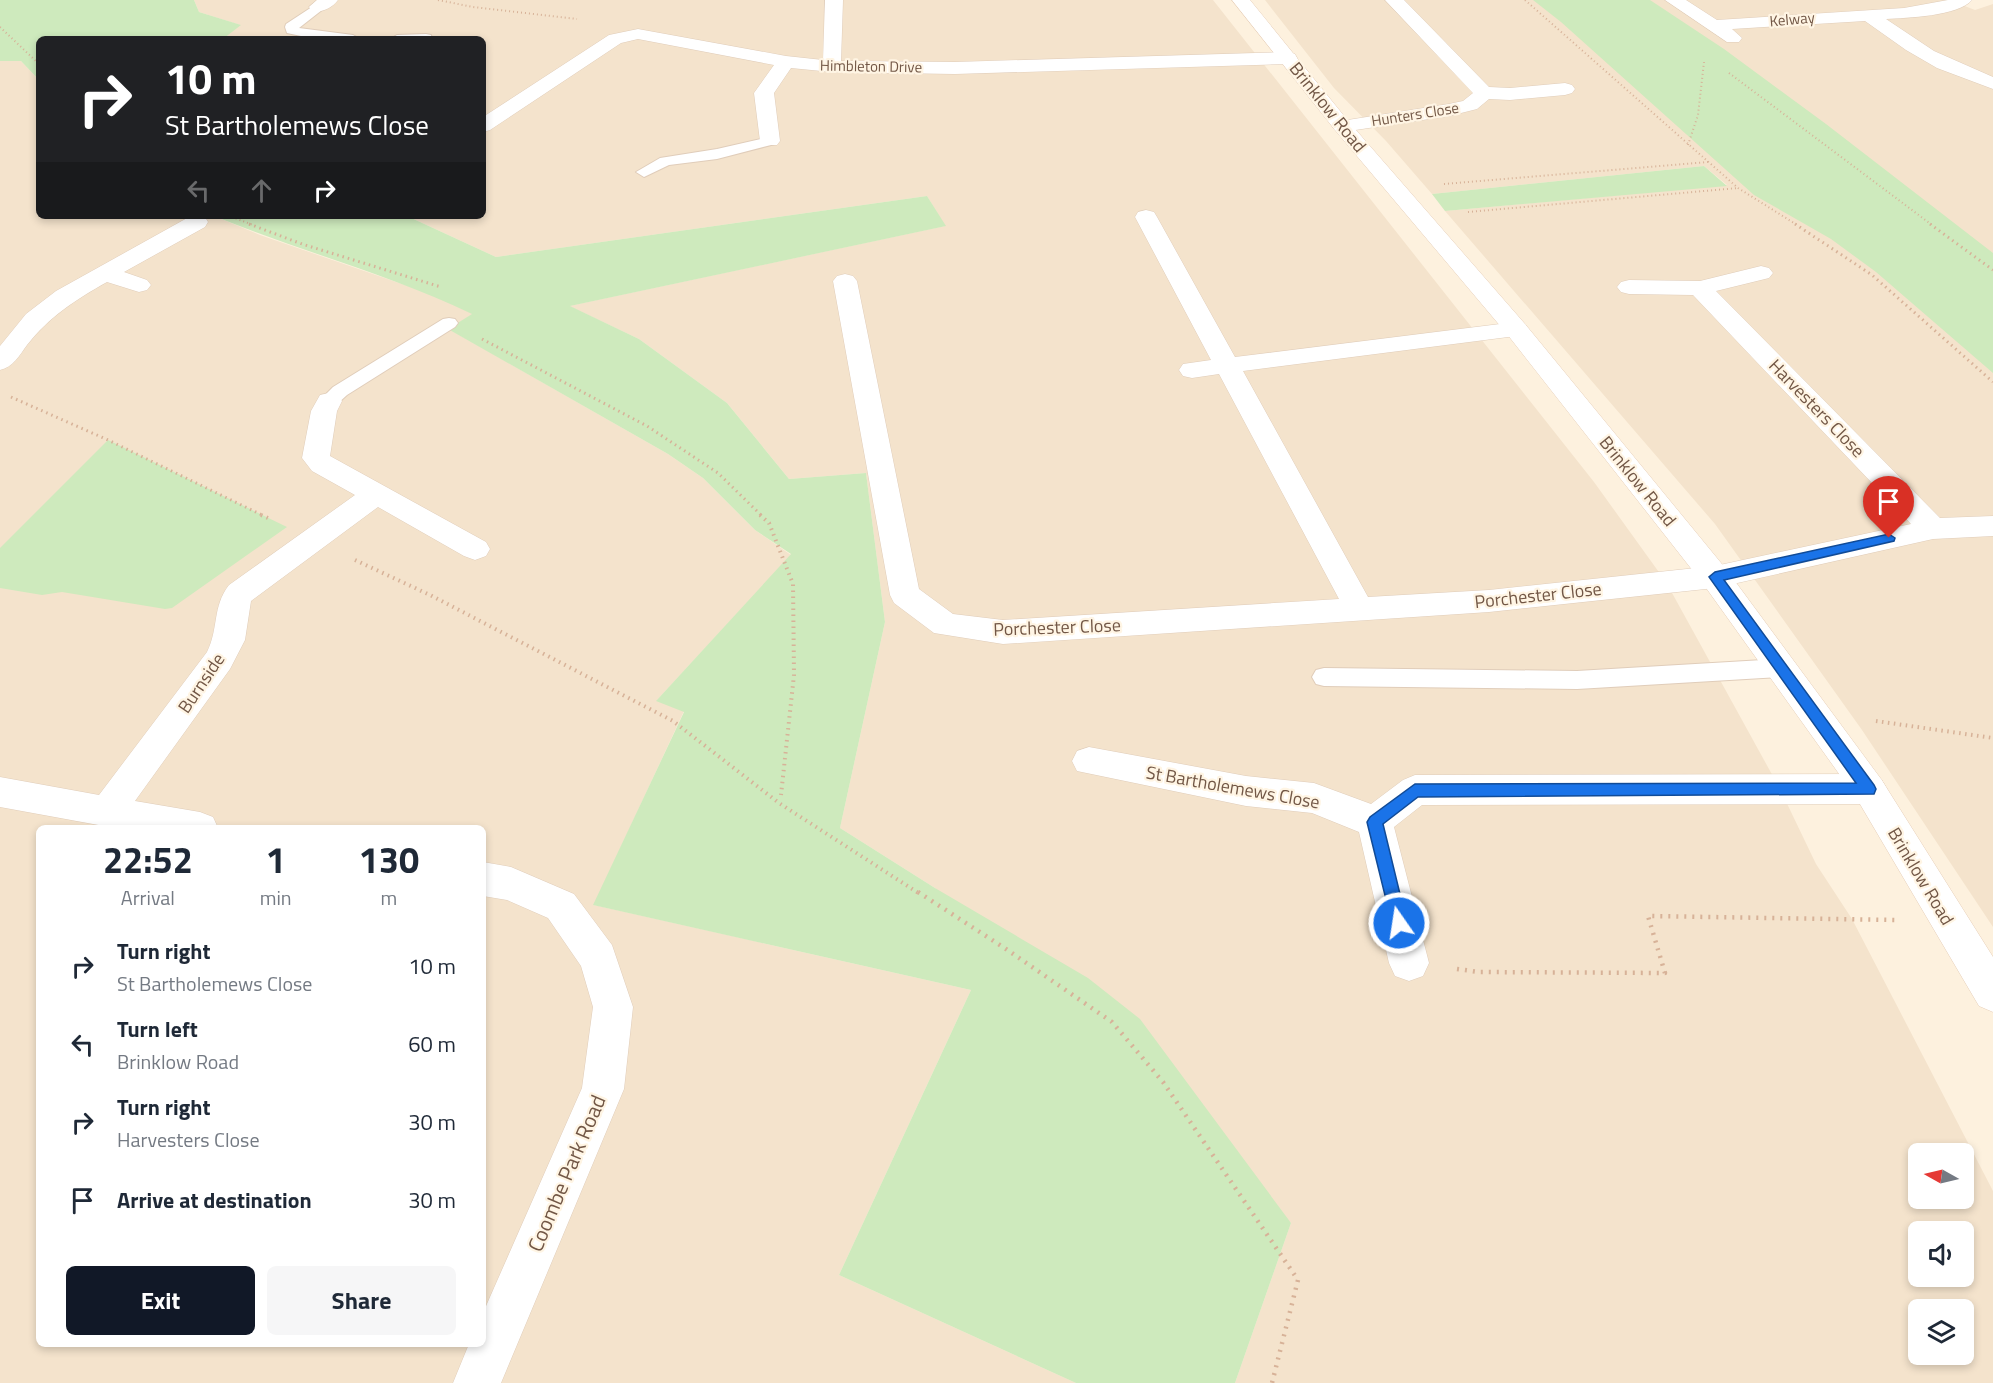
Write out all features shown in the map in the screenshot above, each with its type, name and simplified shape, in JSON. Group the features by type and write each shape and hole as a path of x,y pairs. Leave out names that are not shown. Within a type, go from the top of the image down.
{"street":[{"path":"832,66 834,0"},
{"name":"Brinklow Road","path":"1241,0 1342,126 1516,329 1715,577 1869,789 1993,993"},
{"name":"Hunters Close","path":"1394,0 1484,93"},
{"path":"1674,0 1742,44"},
{"name":"Kelway","path":"1715,25 1926,10 1946,7 1963,0"},
{"path":"1869,15 1913,48 1953,68 1993,83"},
{"name":"Himbleton Drive","path":"486,124 615,39 638,34 786,62 832,66 955,68 1288,58"},
{"path":"770,141 764,93 786,62"},
{"name":"Hunters Close","path":"1342,126 1449,110 1470,105 1484,93 1510,94 1565,89"},
{"path":"1146,217 1360,610"},
{"path":"0,362 35,319 64,296 197,222"},
{"path":"103,273 139,285"},
{"path":"1629,286 1700,288 1761,273"},
{"name":"Porchester Close","path":"845,281 905,595 945,625 1004,632 1360,610 1489,601 1715,577"},
{"name":"Harvesters Close","path":"1700,288 1933,529"},
{"path":"1192,370 1516,329"},
{"path":"329,401 324,411 316,458 322,464 375,495 475,549"},
{"name":"Burnside","path":"107,811 219,660 229,640 234,601 243,590 375,495"},
{"path":"1715,577 1933,529 1993,526"},
{"name":"St Bartholemews Close","path":"1089,761 1246,791 1314,798 1375,822"},
{"path":"1409,963 1375,822 1415,790 1869,789"},
{"path":"0,792 184,825"},
{"name":"Coombe Park Road","path":"477,1383 603,1089 613,1007 598,958 561,906 511,884 486,880"}],"lane":[{"path":"319,36 292,30 291,27 323,4"},
{"path":"644,172 665,161 717,154 770,141"},
{"path":"329,401 340,391 449,323"},
{"path":"1324,676 1577,680 1781,668"}],"path":[{"path":"438,0 473,8 555,15 613,26 638,34"},
{"path":"1525,0 1738,188 1823,241 1872,275 1993,382"},
{"path":"1688,145 1695,130 1702,99 1704,62 1693,31 1696,27 1715,25"},
{"path":"0,27 36,62"},
{"path":"1698,45 1756,95 1993,270"},
{"path":"1395,188 1708,162"},
{"path":"1422,218 1738,188"},
{"path":"236,219 302,244 448,289"},
{"path":"478,337 647,426 718,473 769,523 793,584 794,675 781,795"},
{"path":"7,394 21,403 108,440 430,595 674,721 779,803 1006,949 1112,1022 1162,1082 1298,1280 1272,1383"},
{"path":"1813,712 1993,738"},
{"path":"1409,963 1479,972 1665,973 1648,916 1949,922"}],"shaded area":[{"path":"194,0 1213,0 1594,482 1666,582 1780,789 1816,864 1852,919 1968,1143 1908,1143 1908,1209 1974,1209 1974,1154 1993,1191 1993,1383 1235,1383 1291,1223 935,888 840,828 885,622 866,473 789,479 727,403 639,339 569,306 945,226 927,196 496,257 414,219 486,219 486,36 227,36 240,25 199,12"},
{"path":"1265,0 1949,0 1975,10 1993,4 1993,927 1862,730 1715,524 1445,211 1727,185 1704,166 1432,194 1386,141 1334,88"},
{"path":"0,61 21,61 36,77 36,219 221,219 260,235 431,294 473,314 449,329 668,454 703,478 755,530 791,555 657,700 684,711 594,905 971,990 839,1275 1076,1383 0,1383"}],"green space":[{"path":"0,0 194,0 199,12 241,25 227,36 36,36 36,77 21,61 0,61"},
{"path":"1533,0 1650,0 1724,49 1826,124 1993,253 1993,373 1876,272 1831,239 1754,195 1561,22"},
{"path":"1704,166 1727,186 1445,211 1432,194"},
{"path":"927,196 946,226 570,306 639,339 727,403 789,479 866,473 885,622 840,828 935,888 1088,978 1140,1019 1291,1223 1235,1383 1076,1383 839,1275 971,990 593,905 684,712 656,701 791,554 755,530 703,478 668,454 448,329 472,314 409,287 222,219 414,219 496,257"},
{"path":"108,440 287,527 172,608 165,609 62,592 42,595 0,588 0,548"}],"route":[{"path":"1399,923 1375,822 1415,790 1869,789 1715,577 1889,538"}]}
